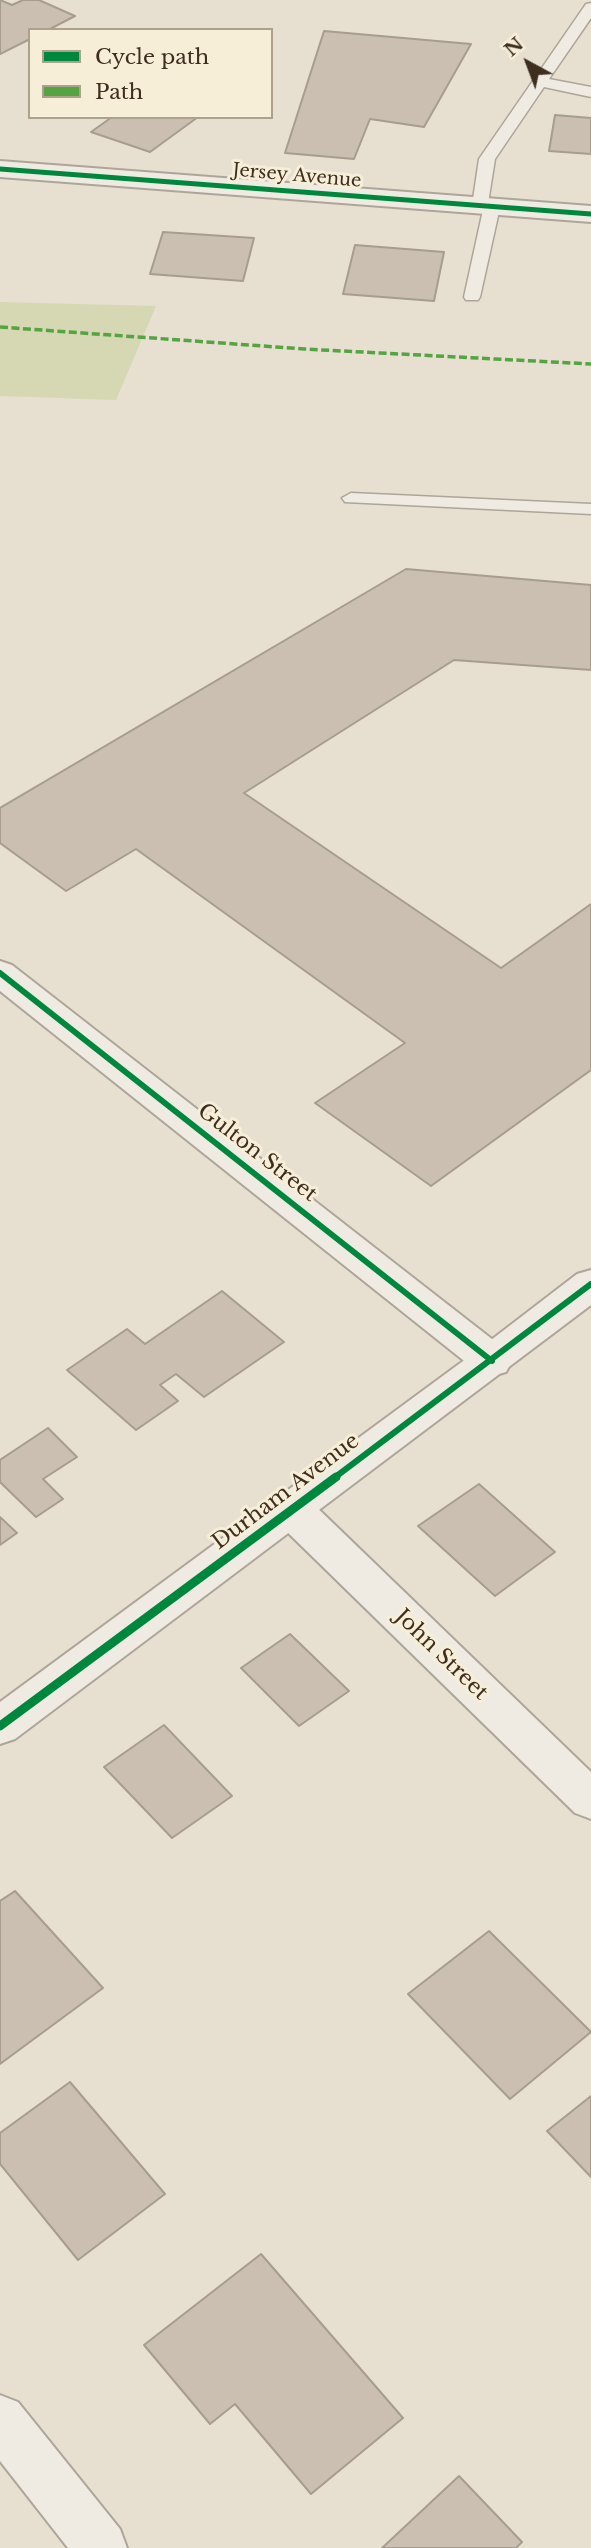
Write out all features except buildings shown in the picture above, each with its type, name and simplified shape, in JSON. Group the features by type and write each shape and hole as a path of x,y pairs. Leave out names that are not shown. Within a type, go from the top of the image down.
{"street":[{"name":"Jersey Avenue","path":"0,169 591,214"},
{"name":"Gulton Street","path":"0,973 492,1361"},
{"name":"Durham Avenue","path":"0,1726 492,1361 591,1284"},
{"name":"John Street","path":"292,1510 591,1800"},
{"path":"0,2420 101,2548"}],"lane":[{"path":"472,297 486,207 487,159 591,7"},
{"path":"540,82 591,92"},
{"path":"351,498 591,509"}],"green space":[{"path":"0,302 156,306 116,400 0,396"}],"marked path":[{"path":"0,327 304,349 591,364"}],"cycle path":[{"path":"0,169 591,214"},
{"path":"0,973 492,1361"},
{"path":"0,1726 492,1361 591,1284"}]}
